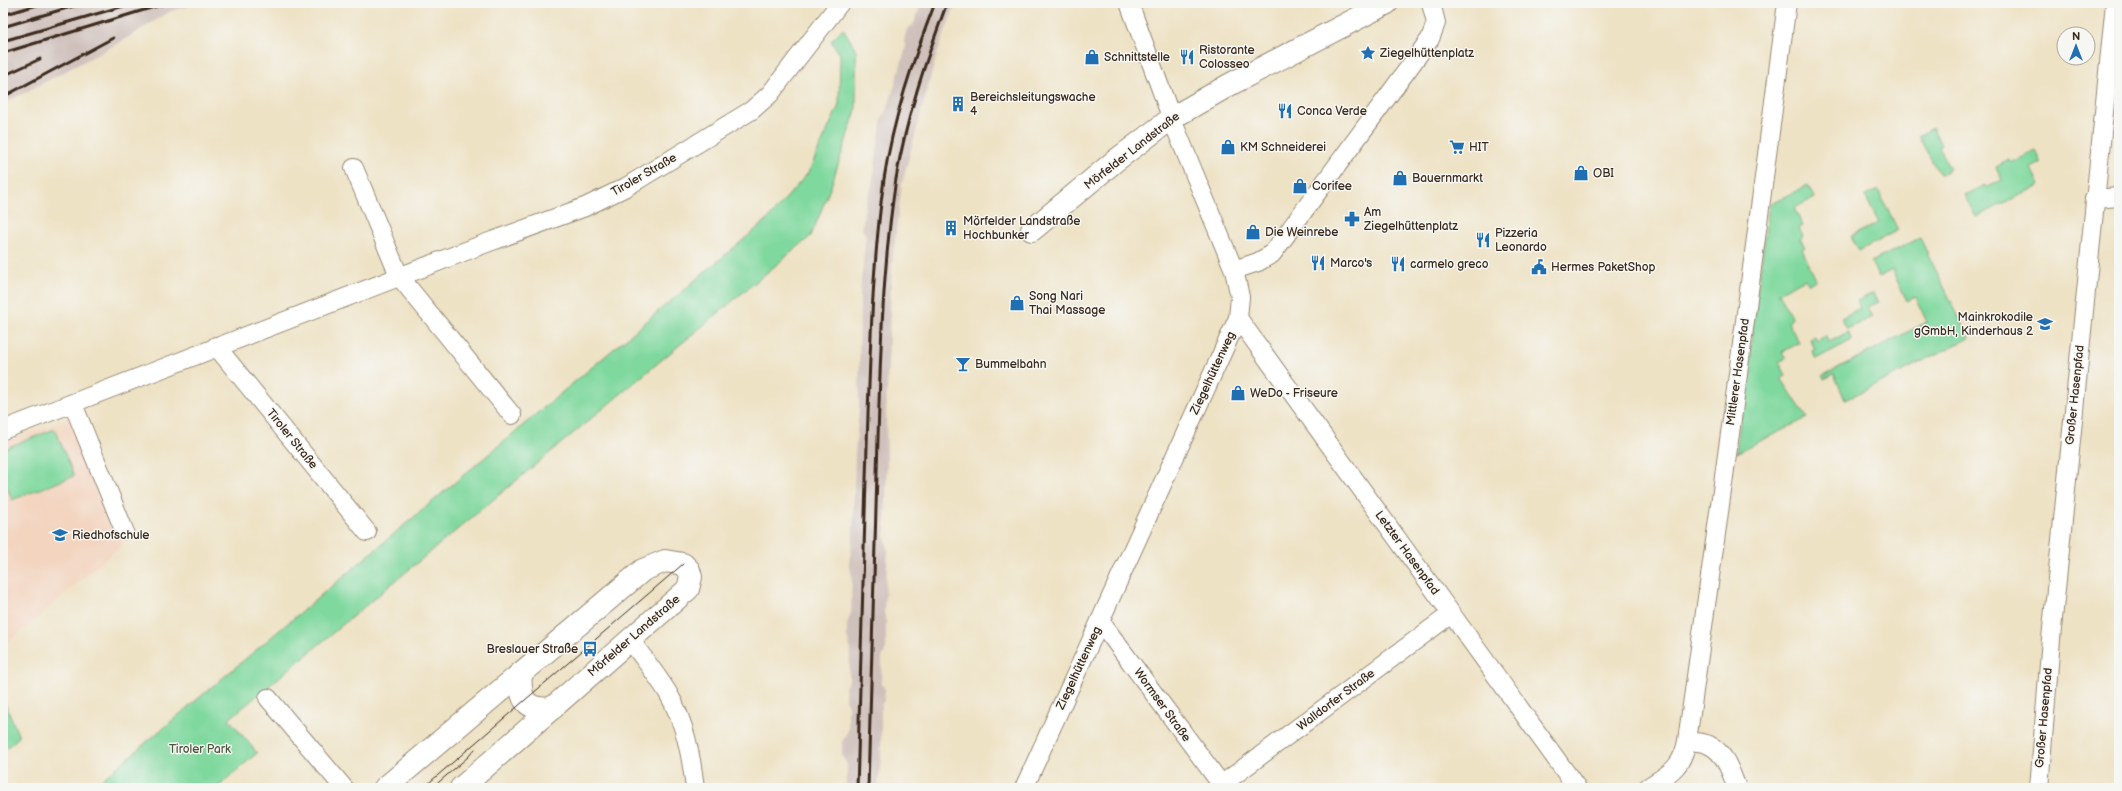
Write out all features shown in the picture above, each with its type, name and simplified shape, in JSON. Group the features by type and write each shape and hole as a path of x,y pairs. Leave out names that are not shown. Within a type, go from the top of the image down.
{"main road":[{"name":"Mörfelder Landstraße","path":"1032,230 1115,161 1172,118 1229,85 1387,3"},
{"name":"Mörfelder Landstraße","path":"385,788 643,570 665,561 683,564 689,570 691,577 688,589 461,788"},
{"path":"521,673 520,689 524,701 530,706 540,709 553,708"}],"street":[{"name":"Tiroler Straße","path":"3,430 399,276 584,208 626,187 730,125 752,110 770,94 840,3"},
{"name":"Ziegelhüttenweg","path":"1024,788 1238,318 1240,297 1234,270 1172,118 1129,3"},
{"path":"1234,270 1258,262 1272,254 1430,39 1436,23 1431,3"},
{"name":"Mittlerer Hasenpfad","path":"1647,788 1673,771 1681,762 1687,741 1734,412 1787,3"},
{"name":"Großer Hasenpfad","path":"2039,788 2051,632 2115,3"},
{"path":"354,168 399,276 512,415"},
{"path":"2094,199 2119,197"},
{"name":"Letzter Hasenpfad","path":"1238,318 1577,788"},
{"name":"Tiroler Straße","path":"216,346 367,532"},
{"path":"73,404 124,530"},
{"name":"Walldorfer Straße","path":"1222,786 1451,614"},
{"name":"Wormser Straße","path":"1100,621 1222,786"},
{"path":"630,640 668,693 679,718 691,757 695,788"},
{"path":"268,698 344,788"},
{"path":"1687,741 1708,744 1717,750 1724,759 1737,788"}],"shaded area":[{"path":"3,3 200,3 171,11 117,44 3,104"},
{"path":"922,3 956,3 937,53 902,183 892,262 886,413 887,454 885,537 888,549 884,612 886,622 886,648 882,658 881,682 885,689 884,700 881,706 881,757 878,788 846,788 847,764 842,756 842,742 848,730 848,705 845,700 845,687 849,680 850,648 847,637 847,624 851,612 852,576 849,563 853,537 855,453 859,409 860,292 866,235 862,230 865,204 870,192 874,174 882,118 888,107 906,48 904,41 907,29 913,25"},
{"name":"Riedhofschule","path":"68,419 111,527 124,543 3,647 3,443"}],"green space":[{"name":"Tiroler Park","path":"843,28 856,50 856,110 831,186 811,236 229,719 257,753 217,788 92,788 768,219 808,173 839,105 840,54 831,41"},
{"path":"1933,128 1941,145 1938,147 1950,169 1940,175 1918,136"},
{"path":"2035,151 2041,163 2031,168 2040,185 1976,217 1964,195 1985,185 1986,188 2002,180 1996,167 2009,160 2011,163"},
{"path":"1808,185 1814,198 1794,208 1803,226 1799,228 1803,237 1800,239 1805,247 1802,249 1816,280 1808,284 1805,279 1779,293 1792,319 1788,322 1799,343 1782,352 1786,358 1779,362 1786,375 1781,378 1807,418 1736,453 1769,205"},
{"path":"1878,190 1898,230 1859,251 1851,236 1879,223 1865,196"},
{"path":"1920,238 1969,338 1845,400 1834,374 1824,379 1822,376 1927,322 1915,297 1907,301 1892,270 1879,277 1871,262"},
{"path":"1873,293 1878,302 1867,307 1872,317 1847,329 1841,318 1860,308 1857,301"},
{"path":"1848,332 1852,340 1816,359 1812,351 1815,349 1810,339 1815,337 1817,341 1825,336 1829,342"},
{"path":"55,429 74,476 12,500 3,476 3,449"},
{"path":"3,698 19,737 4,750 3,750"}],"tram line":[{"path":"423,788 683,564"},
{"path":"432,788 468,757 475,749"}],"railway":[{"path":"3,15 44,3"},
{"path":"3,27 84,3"},
{"path":"3,41 134,3"},
{"path":"3,53 167,3"},
{"path":"857,788 871,345 874,278 880,212 884,179 898,112 919,46 935,3"},
{"path":"868,788 880,362 887,252 896,179 905,134 924,68 947,3"},
{"path":"3,97 113,38"},
{"path":"3,76 40,59"}],"place":[{"name":"Ziegelhüttenplatz","path":"1368,53"},
{"name":"Schnittstelle","path":"1092,57"},
{"name":"Ristorante Colosseo","path":"1187,57"},
{"name":"Bereichsleitungswache 4","path":"958,104"},
{"name":"Conca Verde","path":"1285,111"},
{"name":"KM Schneiderei","path":"1228,147"},
{"name":"HIT","path":"1457,147"},
{"name":"OBI","path":"1581,173"},
{"name":"Bauernmarkt","path":"1400,178"},
{"name":"Corifee","path":"1300,186"},
{"name":"Am Ziegelhüttenplatz","path":"1352,219"},
{"name":"Mörfelder Landstraße Hochbunker","path":"951,228"},
{"name":"Die Weinrebe","path":"1253,232"},
{"name":"Pizzeria Leonardo","path":"1483,240"},
{"name":"Marco's","path":"1318,263"},
{"name":"carmelo greco","path":"1398,264"},
{"name":"Hermes PaketShop","path":"1539,267"},
{"name":"Song Nari Thai Massage","path":"1017,303"},
{"name":"Mainkrokodile gGmbH, Kinderhaus 2","path":"2045,324"},
{"name":"Bummelbahn","path":"963,364"},
{"name":"WeDo - Friseure","path":"1238,393"},
{"name":"Riedhofschule","path":"60,535"},
{"name":"Breslauer Straße","path":"590,649"}]}
